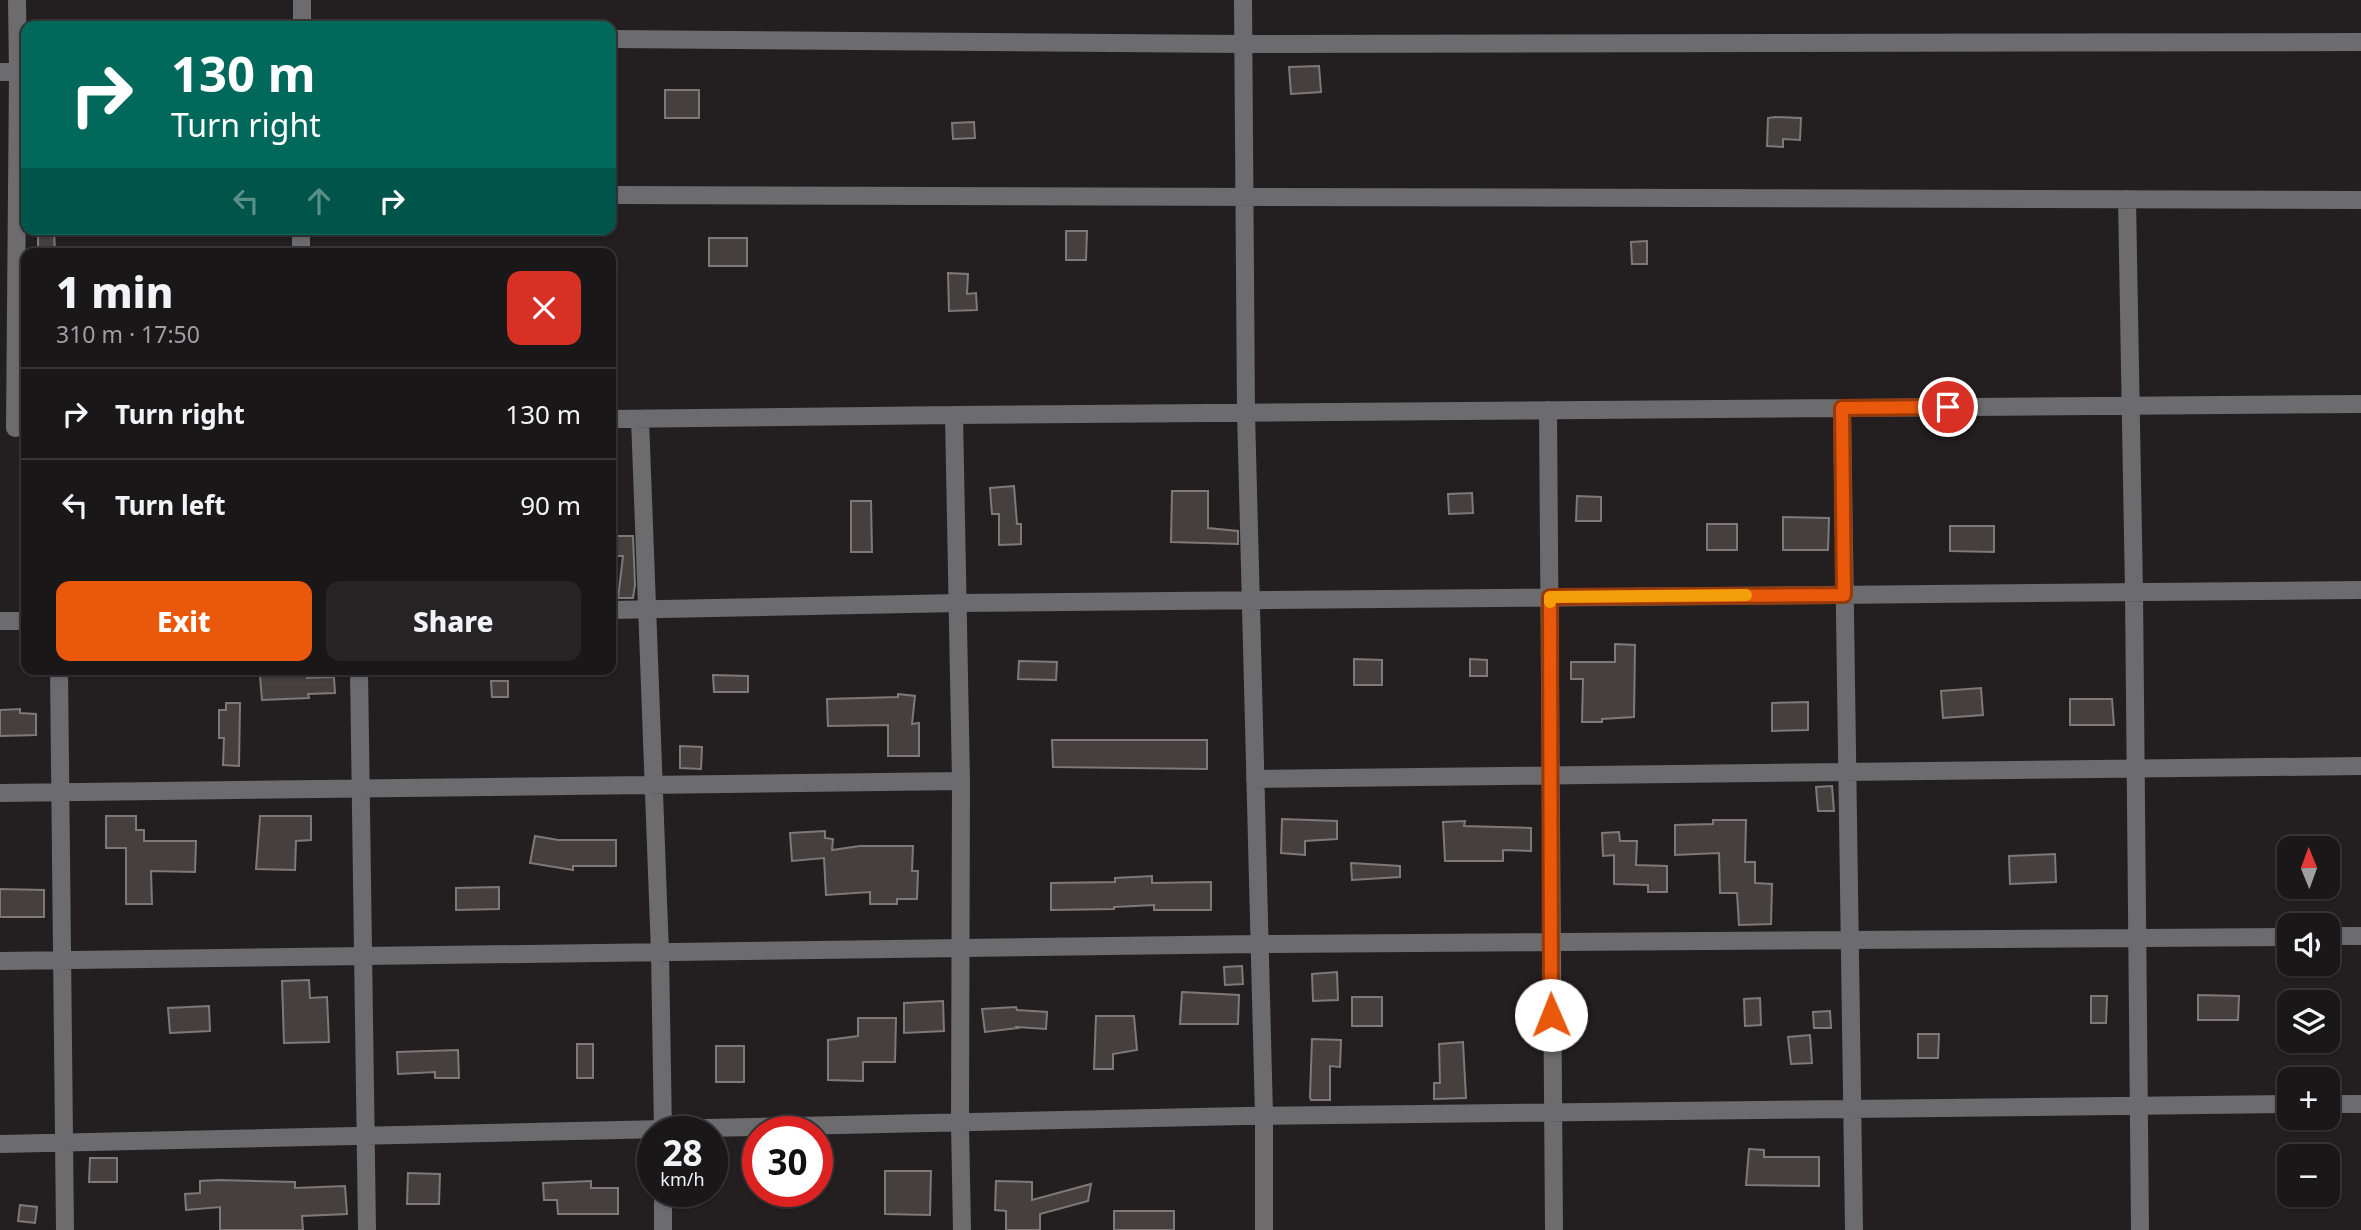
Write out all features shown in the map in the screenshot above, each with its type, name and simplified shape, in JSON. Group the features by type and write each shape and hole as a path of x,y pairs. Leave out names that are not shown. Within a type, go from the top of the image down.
{"street":[{"path":"17,0 21,29"},
{"path":"302,0 302,21"},
{"path":"1243,0 1246,412 1264,1115 1264,1230"},
{"path":"14,428 14,195 9,72 21,39"},
{"path":"616,39 1243,44 2361,42"},
{"path":"616,195 2361,200"},
{"path":"2127,199 2132,406 2140,1230"},
{"path":"616,419 2361,404"},
{"path":"1842,408 1854,1230"},
{"path":"1548,410 1554,1230"},
{"path":"954,415 961,781 962,1230"},
{"path":"640,419 660,953 663,1116"},
{"path":"616,610 958,603 2361,590"},
{"path":"0,621 21,621"},
{"path":"59,675 65,1230"},
{"path":"359,675 367,1230"},
{"path":"1255,779 2361,766"},
{"path":"0,793 961,781"},
{"path":"2340,936 2361,936"},
{"path":"0,961 1259,944 2277,937"},
{"path":"728,1129 1264,1115 2277,1104"},
{"path":"2340,1104 2361,1104"},
{"path":"0,1144 637,1132"},
{"path":"663,1207 663,1230"}],"building":[{"path":"1319,66 1321,92 1291,94 1289,67"},
{"path":"665,90 699,90 699,118 665,118"},
{"path":"1768,118 1801,118 1800,140 1783,139 1783,147 1767,146"},
{"path":"974,122 975,138 953,139 952,123"},
{"path":"1066,231 1087,231 1086,260 1066,260"},
{"path":"38,235 54,235 55,248 38,248"},
{"path":"709,238 747,238 747,266 709,266"},
{"path":"1647,241 1647,264 1632,264 1631,242"},
{"path":"948,273 968,274 967,294 976,293 977,310 949,311"},
{"path":"1014,486 1017,524 1021,524 1021,544 999,545 999,514 992,514 990,488"},
{"path":"1172,491 1208,491 1208,528 1238,531 1238,544 1171,542"},
{"path":"1472,493 1473,513 1449,514 1448,494"},
{"path":"1577,496 1601,497 1601,521 1576,521"},
{"path":"851,501 871,501 872,552 851,552"},
{"path":"1783,517 1829,518 1828,550 1783,550"},
{"path":"1707,524 1737,524 1737,550 1707,550"},
{"path":"1950,526 1994,526 1994,552 1950,551"},
{"path":"616,536 633,536 633,598 618,598 623,556 616,556"},
{"path":"1615,644 1635,645 1634,717 1582,722 1583,679 1571,679 1571,662 1615,662"},
{"path":"1354,659 1382,660 1382,685 1354,685"},
{"path":"1470,659 1487,660 1487,676 1470,676"},
{"path":"1019,661 1057,662 1056,680 1018,679"},
{"path":"713,675 748,676 748,692 714,692"},
{"path":"260,676 334,677 335,693 308,694 309,698 262,700"},
{"path":"491,681 508,681 508,697 492,697"},
{"path":"1981,688 1983,715 1943,718 1941,691"},
{"path":"898,694 915,696 912,724 919,723 919,756 888,756 888,725 828,726 827,699 898,697"},
{"path":"2070,699 2112,699 2114,725 2070,725"},
{"path":"1808,702 1808,730 1772,731 1772,703"},
{"path":"226,703 240,703 239,766 223,765 224,738 219,738 219,710 226,710"},
{"path":"20,709 20,713 36,714 36,735 0,736 0,710"},
{"path":"1052,740 1207,740 1207,769 1053,767"},
{"path":"680,746 702,747 701,769 680,768"},
{"path":"1832,786 1834,811 1818,811 1816,787"},
{"path":"106,816 136,816 136,830 144,830 144,841 196,841 195,872 151,871 152,904 126,904 126,848 106,848"},
{"path":"260,816 311,816 311,840 296,841 295,870 256,869"},
{"path":"1282,819 1337,821 1337,839 1305,841 1305,855 1281,853"},
{"path":"1713,820 1746,820 1745,862 1755,862 1755,883 1772,884 1771,924 1739,925 1737,893 1720,893 1719,853 1675,855 1675,825 1713,824"},
{"path":"1465,821 1464,826 1531,828 1531,851 1503,850 1503,861 1445,861 1443,822"},
{"path":"825,831 825,838 833,839 832,850 860,846 913,846 912,871 918,871 917,899 897,899 897,904 870,904 870,892 826,895 824,858 792,861 790,833"},
{"path":"1619,832 1620,841 1637,841 1636,865 1667,866 1667,892 1648,892 1648,885 1614,884 1614,855 1603,856 1602,833"},
{"path":"535,836 558,840 616,840 616,866 573,866 573,870 530,863"},
{"path":"2055,854 2056,882 2010,884 2009,856"},
{"path":"1351,863 1400,866 1400,877 1352,880"},
{"path":"1152,876 1152,883 1211,882 1211,910 1154,910 1154,905 1051,910 1051,883 1115,882 1115,878"},
{"path":"499,887 499,909 456,910 456,888"},
{"path":"0,889 44,890 44,917 0,917"},
{"path":"1242,966 1243,984 1225,985 1224,967"},
{"path":"1337,972 1338,1000 1313,1001 1312,974"},
{"path":"309,980 310,998 327,997 329,1042 284,1043 282,981"},
{"path":"1182,992 1239,995 1238,1024 1180,1024"},
{"path":"2198,995 2239,996 2238,1020 2198,1020"},
{"path":"2091,996 2107,996 2106,1023 2091,1023"},
{"path":"1352,997 1382,997 1382,1026 1352,1026"},
{"path":"1760,998 1761,1025 1745,1026 1744,999"},
{"path":"943,1001 944,1031 904,1033 904,1003"},
{"path":"209,1006 210,1031 170,1033 168,1008"},
{"path":"1016,1007 1017,1010 1047,1012 1046,1029 1017,1027 985,1032 982,1009"},
{"path":"1830,1011 1831,1028 1814,1028 1813,1012"},
{"path":"1096,1016 1134,1016 1137,1050 1113,1054 1113,1069 1094,1069"},
{"path":"858,1018 896,1018 895,1062 863,1062 863,1081 828,1080 828,1040 858,1036"},
{"path":"1918,1034 1939,1034 1938,1058 1918,1058"},
{"path":"1810,1035 1812,1063 1791,1064 1788,1037"},
{"path":"1312,1039 1341,1040 1340,1067 1330,1066 1330,1100 1311,1100 1310,1097"},
{"path":"1463,1042 1466,1098 1434,1099 1434,1083 1440,1083 1439,1044"},
{"path":"577,1044 593,1044 593,1078 577,1078"},
{"path":"716,1046 744,1046 744,1082 716,1082"},
{"path":"458,1050 459,1078 435,1078 435,1072 398,1074 397,1052"},
{"path":"1749,1149 1764,1150 1764,1157 1819,1157 1819,1186 1746,1185"},
{"path":"90,1158 117,1158 117,1182 89,1182"},
{"path":"885,1171 931,1171 930,1215 885,1214"},
{"path":"408,1173 440,1174 439,1204 407,1204"},
{"path":"200,1181 295,1182 295,1188 345,1186 347,1214 302,1216 303,1230 220,1230 220,1207 186,1210 185,1194 200,1193"},
{"path":"591,1181 591,1188 618,1188 618,1214 558,1214 557,1200 544,1200 543,1183"},
{"path":"996,1181 1032,1182 1032,1200 1091,1184 1088,1201 1040,1214 1040,1230 1006,1230 1006,1211 995,1210"},
{"path":"20,1205 37,1207 35,1223 18,1221"},
{"path":"1114,1211 1174,1211 1174,1230 1114,1230"}],"slow traffic":[{"path":"1550,602 1550,597 1746,595"}],"route":[{"path":"1551,1015 1550,597 1844,595 1842,408 1948,407"}]}
